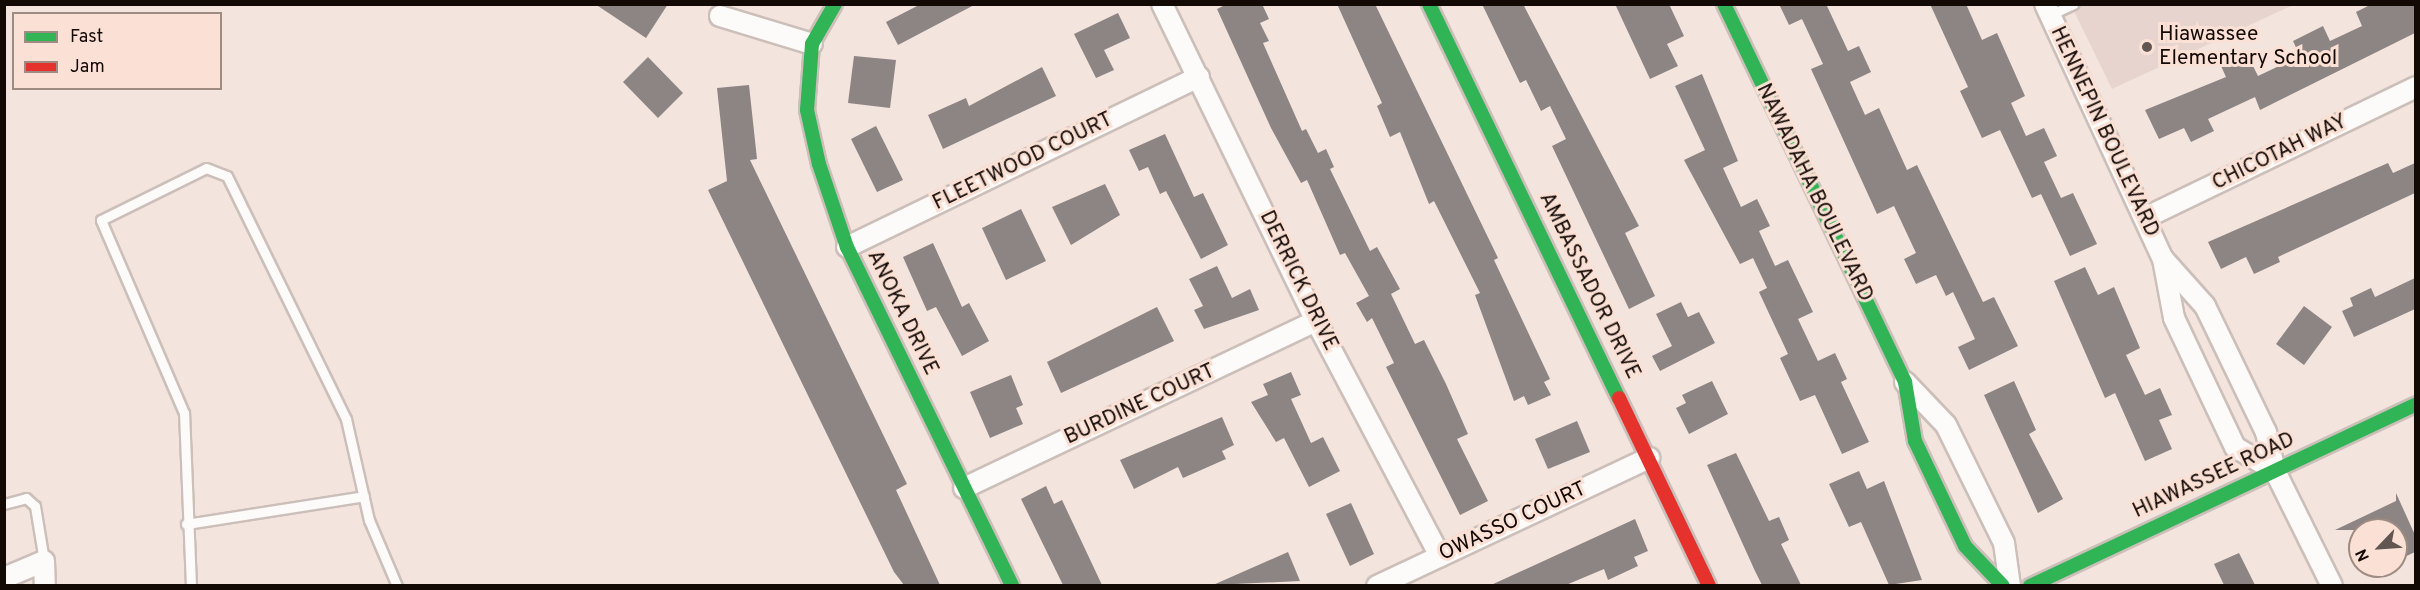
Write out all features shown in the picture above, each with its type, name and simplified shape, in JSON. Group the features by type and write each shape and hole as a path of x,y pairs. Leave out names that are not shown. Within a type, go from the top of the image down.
{"street":[{"path":"720,16 812,44 835,4"},
{"name":"DERRICK DRIVE","path":"1162,4 1317,321 1440,556"},
{"name":"AMBASSADOR DRIVE","path":"1429,4 1709,585"},
{"name":"NAWADAHA BOULEVARD","path":"1724,4 1905,382 1915,441 1960,536 2003,585"},
{"name":"HENNEPIN BOULEVARD","path":"2047,10 2163,259 2174,318 2235,447 2275,471"},
{"name":"ANOKA DRIVE","path":"812,44 807,110 847,247 1012,585"},
{"name":"FLEETWOOD COURT","path":"847,247 1199,77"},
{"name":"CHICOTAH WAY","path":"2145,218 2415,87"},
{"name":"HENNEPIN BOULEVARD","path":"2163,259 2205,306 2266,432 2275,471 2332,585"},
{"name":"BURDINE COURT","path":"964,488 1317,321"},
{"name":"NAWADAHA BOULEVARD","path":"1905,382 1946,425 2004,543 2010,585"},
{"name":"HIAWASSEE ROAD","path":"2030,585 2415,404"},
{"name":"OWASSO COURT","path":"1377,585 1648,458"},
{"path":"4,578 44,561 45,585"}],"lane":[{"path":"2047,10 2074,4"},
{"path":"191,585 186,524 184,413 101,220 206,168 227,176 346,419 364,496 397,585"},
{"path":"186,524 364,496"},
{"path":"4,504 26,498 35,506 44,561"}],"shaded area":[{"name":"Hiawassee Elementary School","path":"2071,5 2293,5 2112,89"}],"building":[{"path":"595,4 668,4 646,38"},
{"path":"921,4 976,4 898,45 886,22"},
{"path":"1227,4 1262,4 1269,19 1260,23 1269,41 1263,43 1302,131 1306,129 1318,153 1326,149 1334,167 1330,169 1370,251 1377,247 1400,289 1391,294 1415,344 1424,340 1446,384 1468,434 1457,439 1488,501 1460,515 1386,367 1394,363 1372,318 1367,322 1356,303 1369,296 1345,253 1340,255 1307,180 1301,183 1271,128 1217,9"},
{"path":"1337,4 1375,4 1498,258 1494,260 1550,379 1544,382 1551,395 1528,405 1524,396 1514,401 1475,295 1480,293 1434,201 1429,204 1400,132 1390,137 1377,106 1382,103"},
{"path":"1482,4 1523,4 1639,226 1625,233 1655,296 1629,309 1552,146 1566,139 1550,106 1541,111 1526,80 1520,83"},
{"path":"1615,4 1669,4 1684,36 1667,44 1678,66 1650,79"},
{"path":"1779,4 1831,4 1827,6 1848,51 1859,46 1871,72 1850,82 1865,115 1879,108 1907,170 1917,165 1983,302 1994,297 2018,346 1969,370 1958,347 1975,339 1953,292 1946,296 1936,275 1916,284 1904,259 1916,253 1894,206 1877,214 1811,69 1823,64 1802,19 1789,25"},
{"path":"1930,4 1966,4 1982,40 1997,33 2025,96 2011,103 2026,136 2044,128 2057,156 2044,162 2061,198 2073,193 2097,244 2070,256 2041,194 2032,198 2000,130 1982,138 1960,91 1968,87"},
{"path":"2372,4 2415,4 2415,33 2260,110 2255,97 2208,119 2214,131 2191,142 2184,128 2159,139 2145,110 2226,77 2221,66 2247,54 2258,76 2300,56 2293,41 2323,26 2330,41 2362,26 2356,12"},
{"path":"1118,13 1130,38 1104,50 1114,70 1096,78 1074,34"},
{"path":"854,56 896,60 890,108 848,103"},
{"path":"648,57 683,93 658,118 623,82"},
{"path":"1042,67 1056,96 943,149 928,115 966,98 969,106"},
{"path":"1702,74 1738,161 1723,168 1741,207 1757,199 1770,226 1759,231 1775,266 1788,260 1813,312 1798,319 1818,361 1835,353 1847,379 1841,382 1869,442 1842,454 1815,395 1800,401 1780,358 1788,354 1759,292 1767,288 1753,258 1740,264 1684,160 1705,150 1675,86"},
{"path":"749,85 757,159 750,160 907,484 896,490 940,585 904,585 894,572 708,190 727,181 717,88"},
{"path":"876,126 903,180 877,192 851,139"},
{"path":"1165,134 1194,197 1203,193 1228,245 1201,259 1166,191 1160,194 1148,167 1139,171 1129,150"},
{"path":"2388,163 2393,173 2415,163 2415,193 2278,257 2280,262 2254,274 2246,257 2221,269 2208,242"},
{"path":"1105,184 1120,215 1071,245 1052,207"},
{"path":"1021,209 1046,261 1006,280 982,228"},
{"path":"933,243 962,307 969,303 989,341 962,356 936,307 927,311 903,257"},
{"path":"1217,266 1232,298 1250,289 1259,310 1204,329 1194,310 1203,306 1189,279"},
{"path":"2085,267 2098,295 2114,287 2140,348 2126,355 2145,395 2160,388 2172,415 2159,420 2172,449 2145,461 2115,393 2105,398 2054,281"},
{"path":"2415,278 2415,309 2354,337 2342,311 2353,306 2350,298 2371,288 2375,297"},
{"path":"1681,302 1688,317 1699,312 1715,343 1660,371 1652,356 1672,346 1656,314"},
{"path":"2304,306 2332,327 2304,365 2276,344"},
{"path":"1157,307 1174,341 1061,393 1047,362"},
{"path":"1291,372 1301,395 1291,399 1311,443 1323,437 1340,471 1309,487 1284,438 1276,442 1251,402 1268,395 1263,384"},
{"path":"1011,375 1023,405 1016,408 1023,424 990,438 970,392"},
{"path":"1712,381 1728,414 1689,434 1676,408 1686,403 1682,395"},
{"path":"2014,381 2036,430 2029,434 2063,499 2038,513 1984,395"},
{"path":"1222,417 1234,445 1222,451 1226,459 1183,478 1178,467 1134,489 1120,460"},
{"path":"1577,421 1590,452 1548,469 1535,439"},
{"path":"1736,453 1769,521 1779,517 1789,540 1781,544 1801,585 1762,585 1755,571 1707,465"},
{"path":"1859,471 1867,489 1884,481 1922,580 1889,585 1861,522 1849,527 1829,484"},
{"path":"1046,486 1054,504 1062,500 1102,585 1063,585 1021,499"},
{"path":"2396,493 2407,518 2360,518 2396,501"},
{"path":"1351,503 1374,554 1350,566 1326,514"},
{"path":"1635,519 1648,551 1634,557 1638,566 1608,580 1604,569 1566,585 1491,585"},
{"path":"2408,520 2415,535 2415,552 2408,555"},
{"path":"2348,524 2348,530 2335,530"},
{"path":"1288,552 1300,581 1213,585"},
{"path":"2239,553 2255,585 2224,585 2214,564"}],"traffic: fast":[{"path":"835,4 812,44 807,110 819,164 847,247 1012,586"},
{"path":"1429,4 1619,398"},
{"path":"1724,4 1905,382 1915,441 1965,546 2003,586"},
{"path":"2030,586 2416,404"}],"traffic: jam":[{"path":"1619,398 1709,586"}],"place":[{"name":"Hiawassee Elementary School","path":"2147,47"}]}
